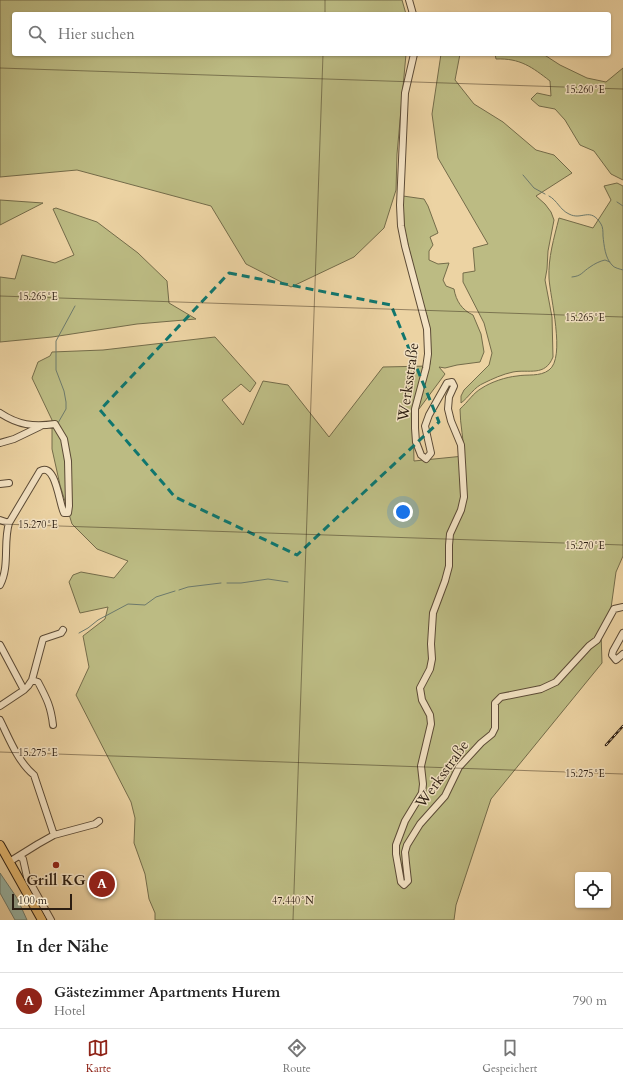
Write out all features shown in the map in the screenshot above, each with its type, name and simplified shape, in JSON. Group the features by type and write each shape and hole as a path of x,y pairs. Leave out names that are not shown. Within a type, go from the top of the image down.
{"main road":[{"path":"0,845 42,920"}],"street":[{"path":"409,0 412,12"},
{"name":"Werksstraße","path":"414,56 405,93 400,205 401,226 412,277 427,329 428,348 426,368 415,409 416,442 421,455 426,459 431,453 425,426 428,416 447,383 452,382 454,386 449,398 448,409 451,421 461,445 464,497 461,510 450,534 449,566 433,613 431,644 432,660 430,670 420,688 422,700 430,715 431,724 421,766 422,793 405,821 396,845 396,854 401,882 404,885 408,881 405,852 407,845 420,824 445,796 459,767 481,743 492,734 495,728 494,703 501,697 551,686 589,646 597,640 614,609 623,607"},
{"path":"0,413 12,420 27,425 43,426 55,424 64,439 68,461 68,513 66,514 63,512 53,474 47,469 42,469 9,523 7,530 5,568 0,586"},
{"path":"0,442 14,439 43,426"},
{"path":"0,484 9,483"},
{"path":"0,520 9,523"},
{"path":"0,706 24,690 32,680 43,639 62,633 63,630"},
{"path":"623,634 612,651 612,655 616,660 623,654"},
{"path":"0,645 24,690"},
{"path":"32,680 38,682 49,703 52,710 54,725"},
{"path":"0,720 22,762 29,771 34,774 54,835"},
{"path":"9,862 54,835 95,824 99,821"},
{"path":"19,856 23,859 27,877 51,920"}],"highlighted area":[{"path":"229,273 391,305 439,422 297,555 175,497 100,410"}],"shaded area":[{"path":"0,0 402,0 405,12 12,12 12,56 406,56 397,154 396,190 384,228 354,257 291,287 246,264 211,206 77,170 0,177"},
{"path":"441,56 460,56 455,80 474,104 503,122 536,150 554,155 572,173 536,196 551,212 554,220 548,251 545,280 552,317 553,357 550,363 541,370 509,373 480,385 461,403 461,396 464,390 489,365 492,353 484,323 463,282 463,273 475,271 473,248 488,244 438,158 432,114"},
{"path":"495,56 546,56 560,65 587,78 606,82 623,68 623,180 611,174 594,151 580,145 565,120 555,109 539,106 531,99 537,93 551,96 550,81 525,64 512,60 496,59"},
{"path":"617,183 623,186 623,556 616,572 611,608 601,632 602,663 491,799 456,905 454,920 155,920 155,913 149,899 145,874 134,843 135,818 131,802 76,695 89,667 83,636 105,619 108,607 80,613 69,582 73,575 81,572 114,578 128,561 97,549 72,524 60,485 52,449 52,420 32,378 38,362 50,356 52,352 103,350 215,337 256,383 250,392 241,384 222,400 243,425 263,381 288,385 329,437 383,367 429,366 430,364 430,338 427,316 420,296 404,227 403,196 424,199 438,233 430,237 433,245 429,251 429,260 438,264 449,263 443,280 446,286 454,289 456,297 463,308 473,315 481,334 484,352 480,362 445,368 439,367 445,374 413,417 414,461 464,456 460,409 473,395 479,390 499,380 521,375 542,374 549,370 554,363 557,341 549,278 549,263 559,218 593,228 611,200 604,186"},
{"path":"0,200 43,203 0,225"},
{"path":"56,208 97,222 138,253 167,281 169,303 196,319 137,324 52,337 0,342 0,277 15,279 22,255 55,263 74,255 53,209"},
{"path":"0,873 17,898 27,920 15,920 0,893"}],"waterway":[{"path":"523,175 534,188 545,194"},
{"path":"549,196 569,214 574,216 589,215 597,219 602,227 604,247 608,259 613,266 623,270"},
{"path":"617,202 623,206"},
{"path":"572,277 580,275 599,262 605,260 610,262"},
{"path":"58,423 66,409 66,402 64,391 56,370 56,341 75,306"},
{"path":"227,583 241,583 268,579 288,582"},
{"path":"179,590 188,587 221,583"},
{"path":"79,633 98,620 128,604 145,605 156,597 175,591"}],"railway":[{"path":"606,745 623,726"}],"place":[{"name":"Grill KG","path":"56,865"},
{"name":"Gästezimmer Apartments Hurem","path":"102,884"}]}
